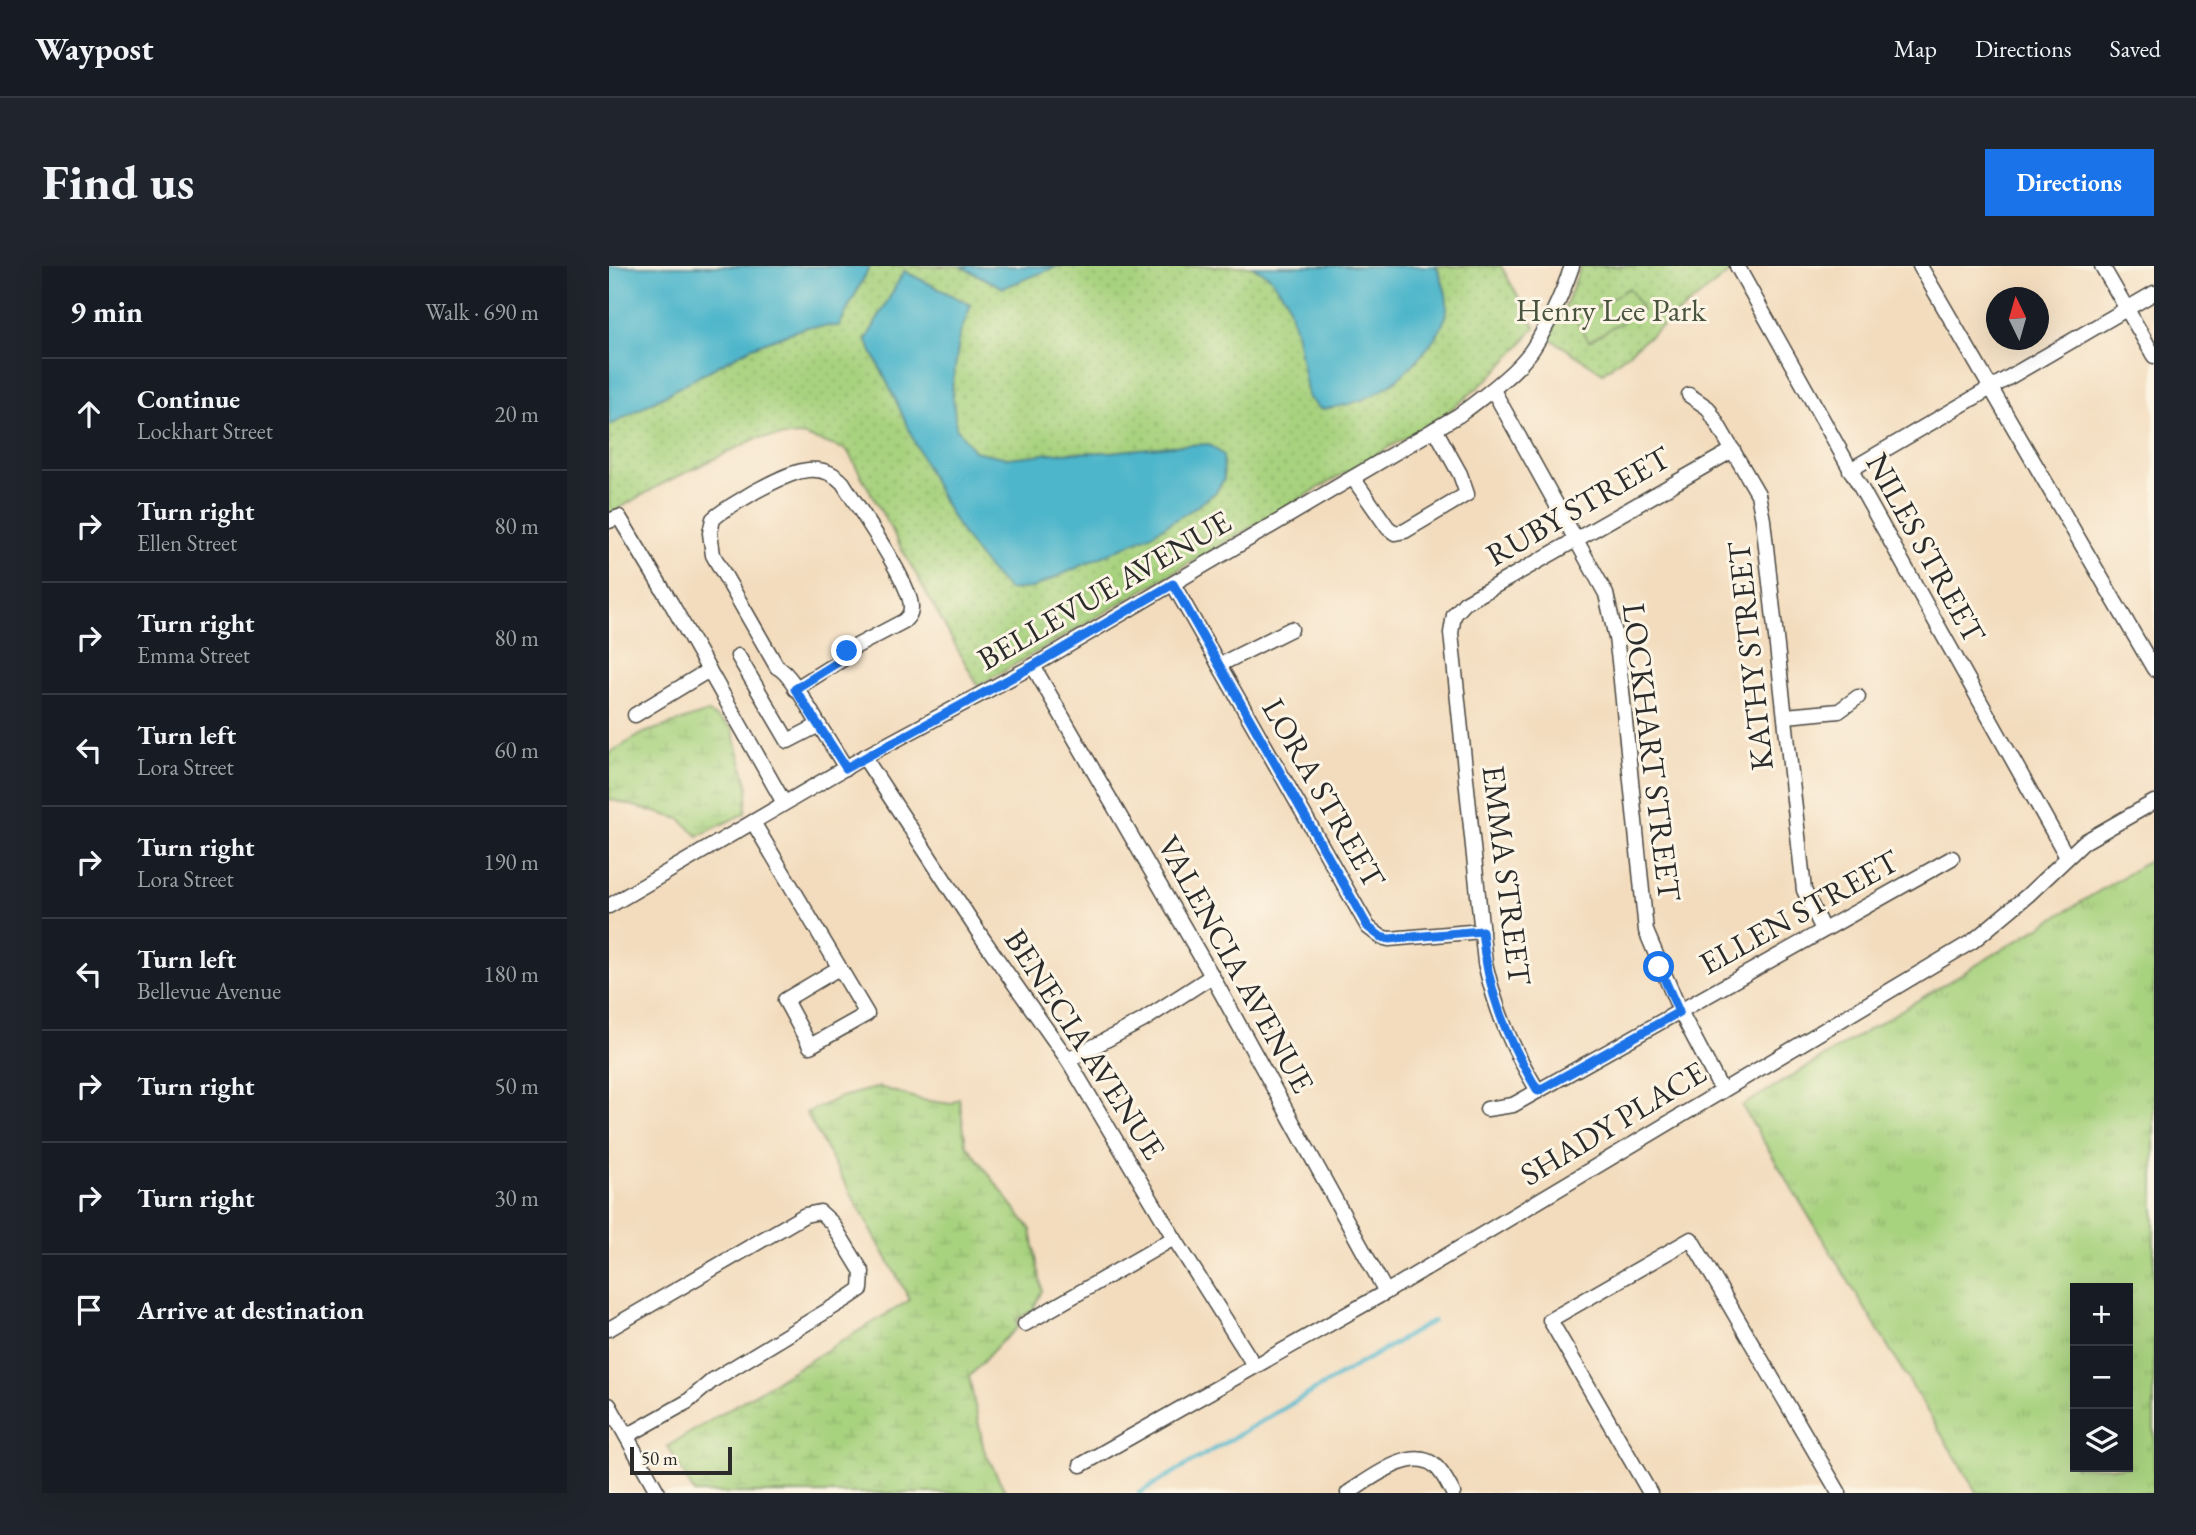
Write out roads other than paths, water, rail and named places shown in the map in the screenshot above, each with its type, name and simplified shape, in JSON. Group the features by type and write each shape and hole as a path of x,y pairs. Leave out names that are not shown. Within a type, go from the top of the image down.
{"street":[{"name":"BELLEVUE AVENUE","path":"609,906 864,757 1033,666 1459,415 1493,390 1531,352 1560,299 1572,266"},
{"name":"NILES STREET","path":"1737,266 2067,857"},
{"path":"1920,266 2154,668"},
{"path":"2102,266 2154,356"},
{"path":"1850,470 2154,293"},
{"name":"LOCKHART STREET","path":"1493,390 1606,594 1616,638 1646,931 1679,1012 1722,1091"},
{"name":"KATHY STREET","path":"1689,395 1708,408 1758,494 1786,716 1804,890 1823,930"},
{"path":"1353,478 1388,528 1395,533 1405,531 1468,494 1436,429"},
{"name":"RUBY STREET","path":"1454,615 1465,603 1733,450"},
{"path":"795,689 843,659 847,651 904,621 911,610 902,580 843,483 826,472 809,470 795,471 723,510 713,519 710,533 713,555 777,667 784,670 795,689 846,768"},
{"path":"609,521 619,517 785,803"},
{"name":"LORA STREET","path":"1173,584 1373,932 1389,939 1482,931"},
{"name":"EMMA STREET","path":"1454,615 1451,633 1485,963 1495,1003 1516,1053 1538,1091"},
{"path":"1219,665 1291,629"},
{"path":"738,656 788,741 819,725"},
{"name":"VALENCIA AVENUE","path":"1033,666 1212,976 1386,1292"},
{"path":"635,715 709,670"},
{"path":"1786,716 1839,711 1858,696"},
{"name":"BENECIA AVENUE","path":"864,757 982,939 1068,1060 1174,1238 1254,1365"},
{"name":"SHADY PLACE","path":"1081,1465 1386,1292 1973,941 2028,895 2084,842 2154,802"},
{"path":"753,822 867,1014 810,1046 785,1000 839,968"},
{"name":"ELLEN STREET","path":"1487,1109 1513,1105 1952,858"},
{"path":"1068,1060 1142,1021 1212,976"},
{"path":"609,1329 805,1214 820,1212 832,1223 862,1272 861,1289 713,1380 687,1402 627,1436"},
{"path":"1025,1324 1174,1238"},
{"path":"1650,1493 1550,1320 1691,1239 1839,1493"},
{"path":"609,1405 658,1493"},
{"path":"1348,1493 1401,1462 1417,1459 1436,1466 1453,1493"}],"water":[{"path":"609,266 870,266 839,326 806,327 752,347 609,426"},
{"path":"960,266 1058,266 1003,288"},
{"path":"1252,266 1436,266 1446,298 1445,319 1429,346 1394,382 1353,403 1320,409 1308,397 1296,331 1286,298 1269,276"},
{"path":"904,271 971,305 960,334 952,388 956,427 974,451 1008,458 1209,444 1223,455 1224,479 1216,492 1150,535 1032,588 1009,590 973,549 944,502 866,340"}],"waterway":[{"path":"1139,1493 1433,1321"}],"park label":[{"name":"Henry Lee Park","path":"1611,310"}]}
